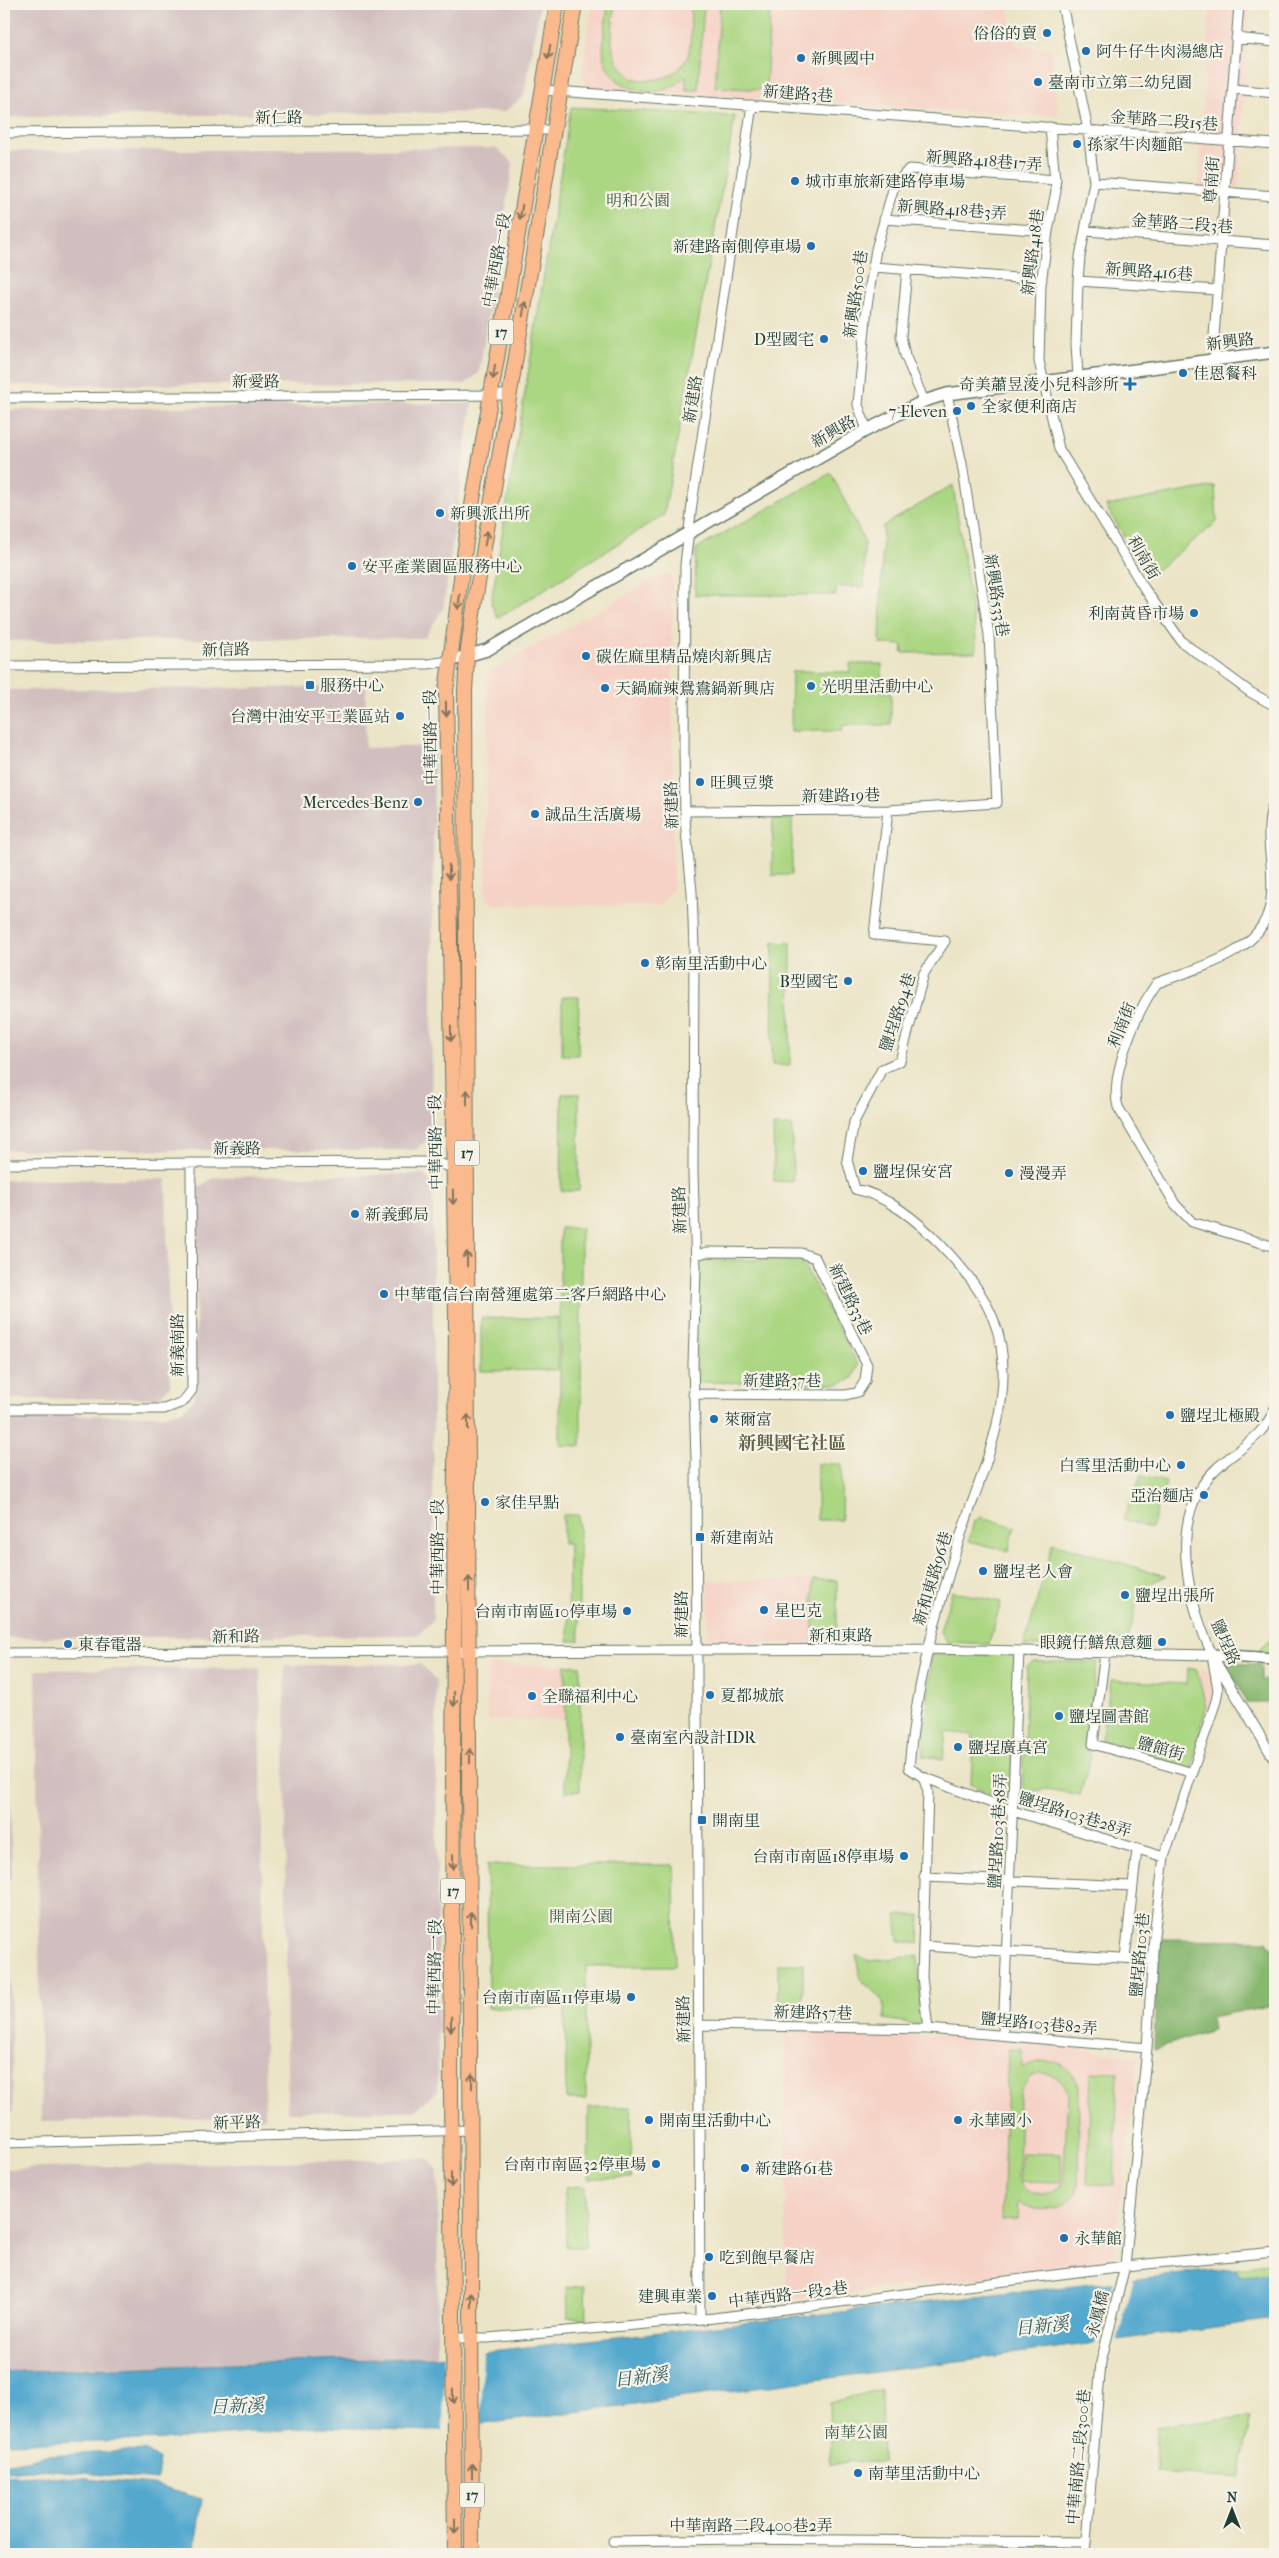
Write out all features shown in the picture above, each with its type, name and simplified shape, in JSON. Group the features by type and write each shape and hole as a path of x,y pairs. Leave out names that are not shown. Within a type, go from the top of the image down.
{"main road":[{"name":"中華西路一段","path":"452,2344 451,2131 456,1316 452,1167 451,917 446,692 466,541 557,4"},
{"name":"中華西路一段","path":"471,2344 470,1650 465,706 467,656 509,395 576,4"},
{"name":"17","path":"452,2344 455,2554"},
{"name":"17","path":"471,2344 472,2554"}],"street":[{"path":"1062,4 1088,130 1094,182 1078,281 1076,344 1078,376"},
{"name":"尊南街","path":"1215,359 1221,240 1239,4"},
{"path":"1236,38 1275,42"},
{"name":"新建路3巷","path":"543,90 1050,127"},
{"path":"1232,90 1275,93"},
{"name":"新建路","path":"700,2318 696,1432 693,1394 696,1255 693,1172 694,948 692,892 685,811 685,565 752,105"},
{"name":"金華路二段15巷","path":"1050,127 1275,144"},
{"name":"新興路418巷","path":"1043,381 1039,361 1042,280 1048,231 1056,192 1050,127"},
{"name":"新仁路","path":"4,133 535,128 555,131"},
{"name":"新興路418巷17弄","path":"909,169 1056,180"},
{"name":"新興路500巷","path":"866,430 858,405 874,267 884,219 894,186 909,169"},
{"path":"1094,182 1275,196"},
{"name":"新興路418巷3弄","path":"884,219 1048,231"},
{"name":"金華路二段3巷","path":"1086,231 1275,245"},
{"path":"874,267 1042,280"},
{"path":"907,270 901,336 905,355 924,401"},
{"name":"新興路416巷","path":"1078,281 1218,290"},
{"name":"新興路","path":"449,661 487,650 866,430 924,401 947,394 1275,352"},
{"name":"利南街","path":"1043,381 1059,449 1144,588 1182,642 1250,692 1275,706"},
{"name":"新興路533巷","path":"947,394 962,464 989,635 997,803"},
{"name":"新愛路","path":"4,398 509,395"},
{"name":"新信路","path":"4,666 428,664 449,661"},
{"name":"利南街","path":"1275,800 1270,811 1269,839 1272,890 1270,909 1255,936 1228,956 1157,983 1150,992 1124,1050 1116,1091 1118,1107 1174,1204 1192,1222 1275,1247"},
{"name":"新建路19巷","path":"685,811 888,810 997,803"},
{"name":"鹽埕路94巷","path":"847,1160 854,1122 882,1070 900,1060 924,973 946,941 874,935 888,810"},
{"name":"新和東路96巷","path":"847,1160 855,1189 868,1192 927,1230 958,1263 988,1305 1001,1346 1002,1384 995,1438 964,1524 926,1650 909,1768 923,1777"},
{"name":"新義路","path":"4,1164 435,1162 452,1167 467,1175"},
{"name":"新義南路","path":"4,1409 164,1409 183,1402 192,1390 191,1163"},
{"name":"新建路33巷","path":"696,1255 707,1252 802,1253 815,1258 866,1365 865,1382"},
{"name":"新建路37巷","path":"693,1394 846,1395 858,1392 865,1382"},
{"name":"鹽埕路","path":"1275,1408 1262,1433 1213,1471 1191,1504 1185,1531 1192,1595 1212,1655 1275,1761"},
{"name":"新和路","path":"4,1653 470,1650"},
{"name":"新和東路","path":"470,1650 926,1650 1212,1655"},
{"name":"鹽埕路103巷58弄","path":"1002,2034 1014,1811 1019,1651"},
{"name":"鹽館街","path":"1106,1653 1093,1744 1192,1773"},
{"path":"1212,1655 1275,1659"},
{"name":"鹽埕路103巷","path":"1124,2270 1164,1857 1218,1690 1212,1655"},
{"path":"923,1777 928,1791 922,1977 928,2029"},
{"name":"鹽埕路103巷28弄","path":"923,1777 1014,1811 1164,1857"},
{"name":"鹽埕路103巷","path":"1125,1958 1137,1849"},
{"path":"924,1877 1132,1886"},
{"path":"923,1946 1153,1960"},
{"name":"新建路57巷","path":"698,2025 928,2029"},
{"name":"鹽埕路103巷82弄","path":"928,2029 1147,2048"},
{"name":"新平路","path":"4,2143 471,2130"},
{"name":"中華西路一段2巷","path":"452,2344 471,2344 1275,2252"},
{"name":"永鳳橋","path":"1101,2362 1124,2270"},
{"name":"中華南路二段300巷","path":"1085,2554 1101,2362"},
{"name":"中華南路二段400巷2弄","path":"614,2541 1086,2542"}],"shaded area":[{"path":"4,4 540,4 524,96 504,112 4,117"},
{"name":"新興國中","path":"592,4 1007,4 1016,46 1050,48 1059,117 586,88 582,71"},
{"path":"1210,4 1250,4 1238,191 1198,189"},
{"path":"497,148 513,163 479,373 465,384 4,385 4,151"},
{"path":"472,403 443,609 424,638 4,641 4,410"},
{"path":"663,574 672,576 673,890 658,906 496,905 486,899 488,673"},
{"path":"366,687 365,748 434,746 431,1137 415,1150 4,1150 4,690"},
{"path":"1275,906 1275,942 1263,937"},
{"path":"423,1174 433,1185 433,1620 418,1635 4,1638 4,1416 165,1415 183,1410 195,1398 198,1188 214,1177"},
{"path":"166,1179 170,1386 158,1398 4,1399 4,1180"},
{"path":"813,1580 813,1643 716,1643 708,1635 708,1581"},
{"path":"420,1664 436,1680 438,2090 415,2111 287,2112 285,1665"},
{"path":"492,1665 565,1665 565,1720 487,1720 487,1670"},
{"path":"4,1668 7,1668 12,1878 4,1885"},
{"path":"260,1668 265,2118 41,2121 36,1670"},
{"path":"1197,1670 1211,1670 1215,1691 1211,1705 1206,1707"},
{"path":"4,1912 9,1915 13,2111 4,2126"},
{"name":"永華國小","path":"785,2031 990,2038 1138,2057 1113,2259 1107,2263 786,2300"},
{"path":"429,2158 438,2172 437,2357 4,2372 4,2169"}],"green space":[{"path":"608,4 615,4 612,44 617,61 631,78 648,80 672,74 684,63 690,44 691,4 704,4 698,90 686,90 686,76 670,88 648,92 628,87 613,76 607,67 603,52"},
{"path":"720,6 770,8 766,90 715,87"},
{"name":"明和公園","path":"571,107 735,116 664,515 498,618 491,603"},
{"path":"831,473 864,540 864,587 836,587 836,595 695,595 696,549"},
{"path":"953,485 976,638 976,652 902,653 903,645 880,644 883,526"},
{"path":"1215,486 1217,522 1148,577 1106,506"},
{"path":"850,664 882,664 882,692 891,692 891,725 843,725 842,731 791,731 792,671 850,672"},
{"path":"773,819 792,819 792,875 772,875"},
{"path":"773,942 791,943 790,1066 772,1065"},
{"path":"562,997 579,997 578,1055 562,1055"},
{"path":"562,1094 579,1094 579,1191 561,1191"},
{"path":"773,1126 792,1126 793,1182 774,1181"},
{"path":"560,1228 581,1228 581,1446 560,1445"},
{"path":"698,1260 801,1260 858,1365 852,1379 838,1384 696,1382"},
{"path":"481,1318 558,1318 558,1370 481,1371"},
{"path":"817,1464 842,1464 841,1520 817,1520"},
{"path":"1141,1476 1166,1482 1151,1529 1123,1519"},
{"path":"563,1515 579,1515 579,1641 568,1641 569,1544 563,1544"},
{"path":"982,1517 1015,1527 1008,1551 969,1541 974,1521"},
{"path":"1053,1543 1166,1576 1140,1588 1127,1645 1024,1646"},
{"path":"813,1580 837,1580 837,1643 813,1643"},
{"path":"952,1591 1001,1602 989,1644 947,1642 940,1632"},
{"path":"1275,1635 1275,1655 1256,1653"},
{"path":"1018,1654 1010,1802 971,1785 973,1735 946,1732 943,1759 923,1756 932,1655"},
{"path":"1033,1662 1097,1662 1085,1745 1091,1757 1080,1795 1047,1789 1022,1793 1027,1667"},
{"path":"1226,1662 1261,1665 1261,1680 1275,1680 1275,1703 1246,1703"},
{"path":"565,1665 580,1666 580,1791 565,1792"},
{"path":"1188,1668 1197,1670 1206,1707 1191,1770 1101,1740 1111,1680 1187,1684"},
{"name":"開南公園","path":"487,1865 674,1865 675,1966 586,1966 586,2099 566,2099 565,2007 488,2008"},
{"path":"896,1915 920,1915 919,1944 899,1941"},
{"path":"1158,1939 1268,1940 1275,1952 1275,2005 1210,2017 1212,2030 1154,2049"},
{"path":"856,1954 869,1961 918,1956 922,2025 884,2019 884,2001 860,1979"},
{"path":"778,1964 803,1964 803,2020 778,2020"},
{"path":"1008,2049 1022,2049 1022,2068 1039,2062 1055,2062 1069,2070 1079,2086 1078,2188 1068,2202 1052,2209 1034,2209 1018,2202 1017,2219 1002,2220","holes":["1039,2073 1054,2076 1062,2081 1068,2095 1063,2185 1057,2190 1044,2195 1032,2193 1026,2189 1018,2177 1020,2091 1030,2077"]},
{"path":"1091,2072 1118,2073 1114,2185 1087,2184"},
{"path":"589,2107 631,2107 631,2178 588,2178"},
{"path":"1021,2153 1061,2154 1061,2182 1020,2181"},
{"path":"585,2186 586,2247 566,2247 565,2187"},
{"path":"1275,2263 1275,2274 1239,2276 1236,2268"},
{"path":"585,2286 586,2318 568,2318 567,2287"},
{"name":"南華公園","path":"881,2389 882,2462 830,2463 829,2403"},
{"path":"1251,2416 1239,2478 1155,2472 1156,2427"},
{"path":"984,2546 1074,2547 1073,2554 983,2554"}],"water":[{"name":"日新溪","path":"1236,2268 1240,2276 1275,2274 1275,2319 431,2431 321,2427 178,2439 4,2443 4,2372 437,2357"},
{"path":"144,2450 158,2459 159,2472 157,2480 42,2469 4,2472 4,2464 46,2456"},
{"path":"40,2475 153,2485 202,2499 194,2554 4,2554 4,2476"}],"pier":[{"path":"1134,2275 1117,2342 1095,2345 1115,2277"},
{"path":"483,2348 481,2427 443,2432 444,2354"}],"place":[{"name":"俗俗的賣","path":"1047,33"},
{"name":"阿牛仔牛肉湯總店","path":"1086,51"},
{"name":"新興國中","path":"801,58"},
{"name":"臺南市立第二幼兒園","path":"1038,82"},
{"name":"孫家牛肉麵館","path":"1077,144"},
{"name":"城市車旅新建路停車場","path":"795,181"},
{"name":"新建路南側停車場","path":"811,246"},
{"name":"D型國宅","path":"824,339"},
{"name":"佳恩餐科","path":"1183,373"},
{"name":"奇美蕭昱淩小兒科診所","path":"1130,384"},
{"name":"全家便利商店","path":"971,406"},
{"name":"7-Eleven","path":"957,411"},
{"name":"新興派出所","path":"440,513"},
{"name":"安平產業園區服務中心","path":"352,566"},
{"name":"利南黃昏市場","path":"1194,613"},
{"name":"碳佐麻里精品燒肉新興店","path":"586,656"},
{"name":"服務中心","path":"310,685"},
{"name":"光明里活動中心","path":"811,686"},
{"name":"天鍋麻辣鴛鴦鍋新興店","path":"605,688"},
{"name":"台灣中油安平工業區站","path":"400,716"},
{"name":"旺興豆漿","path":"700,782"},
{"name":"Mercedes-Benz","path":"418,802"},
{"name":"誠品生活廣場","path":"535,814"},
{"name":"彰南里活動中心","path":"645,963"},
{"name":"B型國宅","path":"848,981"},
{"name":"鹽埕保安宮","path":"863,1171"},
{"name":"漫漫弄","path":"1009,1173"},
{"name":"新義郵局","path":"355,1214"},
{"name":"中華電信台南營運處第二客戶網路中心","path":"384,1294"},
{"name":"鹽埕北極殿","path":"1170,1415"},
{"name":"萊爾富","path":"714,1419"},
{"name":"白雪里活動中心","path":"1181,1465"},
{"name":"亞治麵店","path":"1204,1495"},
{"name":"家佳早點","path":"485,1502"},
{"name":"新建南站","path":"700,1537"},
{"name":"鹽埕老人會","path":"983,1571"},
{"name":"鹽埕出張所","path":"1125,1595"},
{"name":"星巴克","path":"764,1610"},
{"name":"台南市南區10停車場","path":"627,1611"},
{"name":"眼鏡仔鱔魚意麵","path":"1162,1642"},
{"name":"東春電器","path":"68,1644"},
{"name":"夏都城旅","path":"710,1695"},
{"name":"全聯福利中心","path":"532,1696"},
{"name":"鹽埕圖書館","path":"1059,1716"},
{"name":"臺南室內設計IDR","path":"620,1737"},
{"name":"鹽埕廣真宮","path":"958,1747"},
{"name":"開南里","path":"702,1820"},
{"name":"台南市南區18停車場","path":"904,1856"},
{"name":"台南市南區11停車場","path":"631,1997"},
{"name":"開南里活動中心","path":"649,2120"},
{"name":"永華國小","path":"958,2120"},
{"name":"台南市南區32停車場","path":"656,2164"},
{"name":"新建路61巷","path":"745,2168"},
{"name":"永華館","path":"1064,2238"},
{"name":"吃到飽早餐店","path":"709,2257"},
{"name":"建興車業","path":"712,2296"},
{"name":"南華里活動中心","path":"858,2473"}],"district":[{"name":"新興國宅社區","path":"792,1443"}]}
